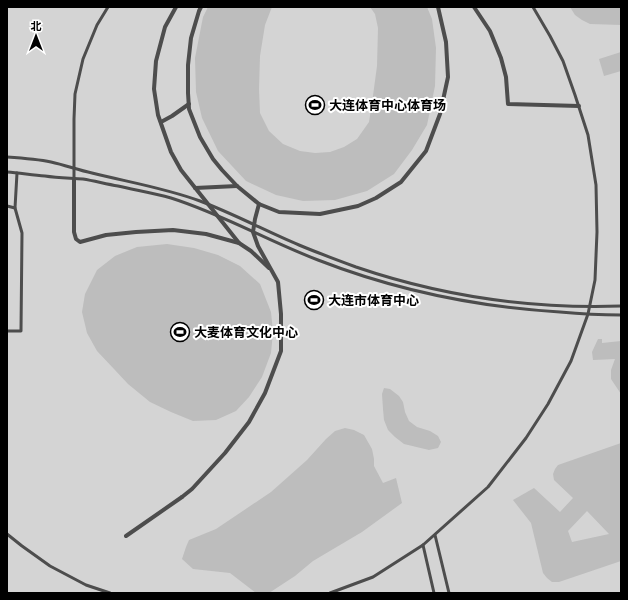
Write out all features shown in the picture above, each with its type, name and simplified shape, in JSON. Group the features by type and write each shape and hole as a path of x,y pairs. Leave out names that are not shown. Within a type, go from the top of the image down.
{"street":[{"path":"176,7 165,27 156,61 154,89 158,115 171,152 181,170 239,243 251,251 269,268"},
{"path":"201,7 191,38 188,65 189,109 200,137 213,159 237,186 259,204 279,212 320,214 358,206 376,198 401,182 426,151 440,114 448,77 446,42 438,7"},
{"path":"474,7 490,31 501,58 506,76 508,104 579,106"},
{"path":"161,122 189,104"},
{"path":"74,179 74,224 76,239 80,242 106,235 173,230 206,234 239,243"},
{"path":"195,188 237,186"},
{"path":"126,536 192,489 225,453 249,422 265,394 281,351 281,314 278,282 258,246 253,232 259,204"}],"lane":[{"path":"74,179 75,94 83,59 97,25 108,7"},
{"path":"330,593 373,577 423,545 488,487 526,438 548,404 570,362 588,314 596,280 597,232 596,185 588,135 563,61 534,7"},
{"path":"7,157 50,162 153,187 186,197 229,213 298,245 392,278 485,298 544,305 621,306"},
{"path":"7,172 91,181 170,198 196,206 318,260 390,284 456,300 543,311 621,315"},
{"path":"7,331 22,331 22,233 15,208 18,173"},
{"path":"7,206 15,208"},
{"path":"7,534 50,566 86,585 110,593"},
{"path":"435,535 449,593"},
{"path":"423,545 434,593"}],"shaded area":[{"name":"大连市体育中心","path":"7,7 621,7 621,593 7,593"}],"building":[{"name":"大连体育中心体育场","path":"208,7 272,7 265,25 260,56 260,113 269,131 283,144 300,151 315,153 330,152 344,147 357,139 369,122 377,66 378,28 375,14 370,7 427,7 432,19 436,48 435,86 427,125 412,150 394,174 367,191 335,200 303,201 276,195 246,181 218,151 202,118 196,92 195,58 203,17"},
{"path":"570,7 621,7 621,25 590,24 575,15"},
{"path":"621,52 621,71 604,76 599,59"},
{"name":"大麦体育文化中心","path":"167,244 194,248 218,255 240,266 260,284 271,312 273,332 271,353 262,377 249,397 236,411 216,420 193,421 150,402 128,384 97,351 87,333 82,312 85,294 97,270 115,256 137,247"},
{"path":"598,339 602,339 602,343 621,341 621,394 611,379 611,370 615,359 593,360 592,352"},
{"path":"384,388 390,389 399,396 403,402 409,421 417,427 430,431 438,436 441,442 438,448 429,450 404,444 388,430 384,420 382,394"},
{"path":"345,428 354,430 364,435 372,449 374,466 383,483 396,478 402,503 362,532 313,561 295,576 269,593 256,593 230,573 193,569 182,559 189,540 216,529 271,492 307,460 335,431"},
{"path":"621,443 621,561 559,582 552,582 543,573 531,523 513,500 534,488 560,512 573,498 554,480 553,474 558,465","holes":["587,511 609,534 572,542 568,531"]}],"place":[{"name":"大连体育中心体育场","path":"315,105"},
{"name":"大连市体育中心","path":"314,300"},
{"name":"大麦体育文化中心","path":"180,332"}]}
